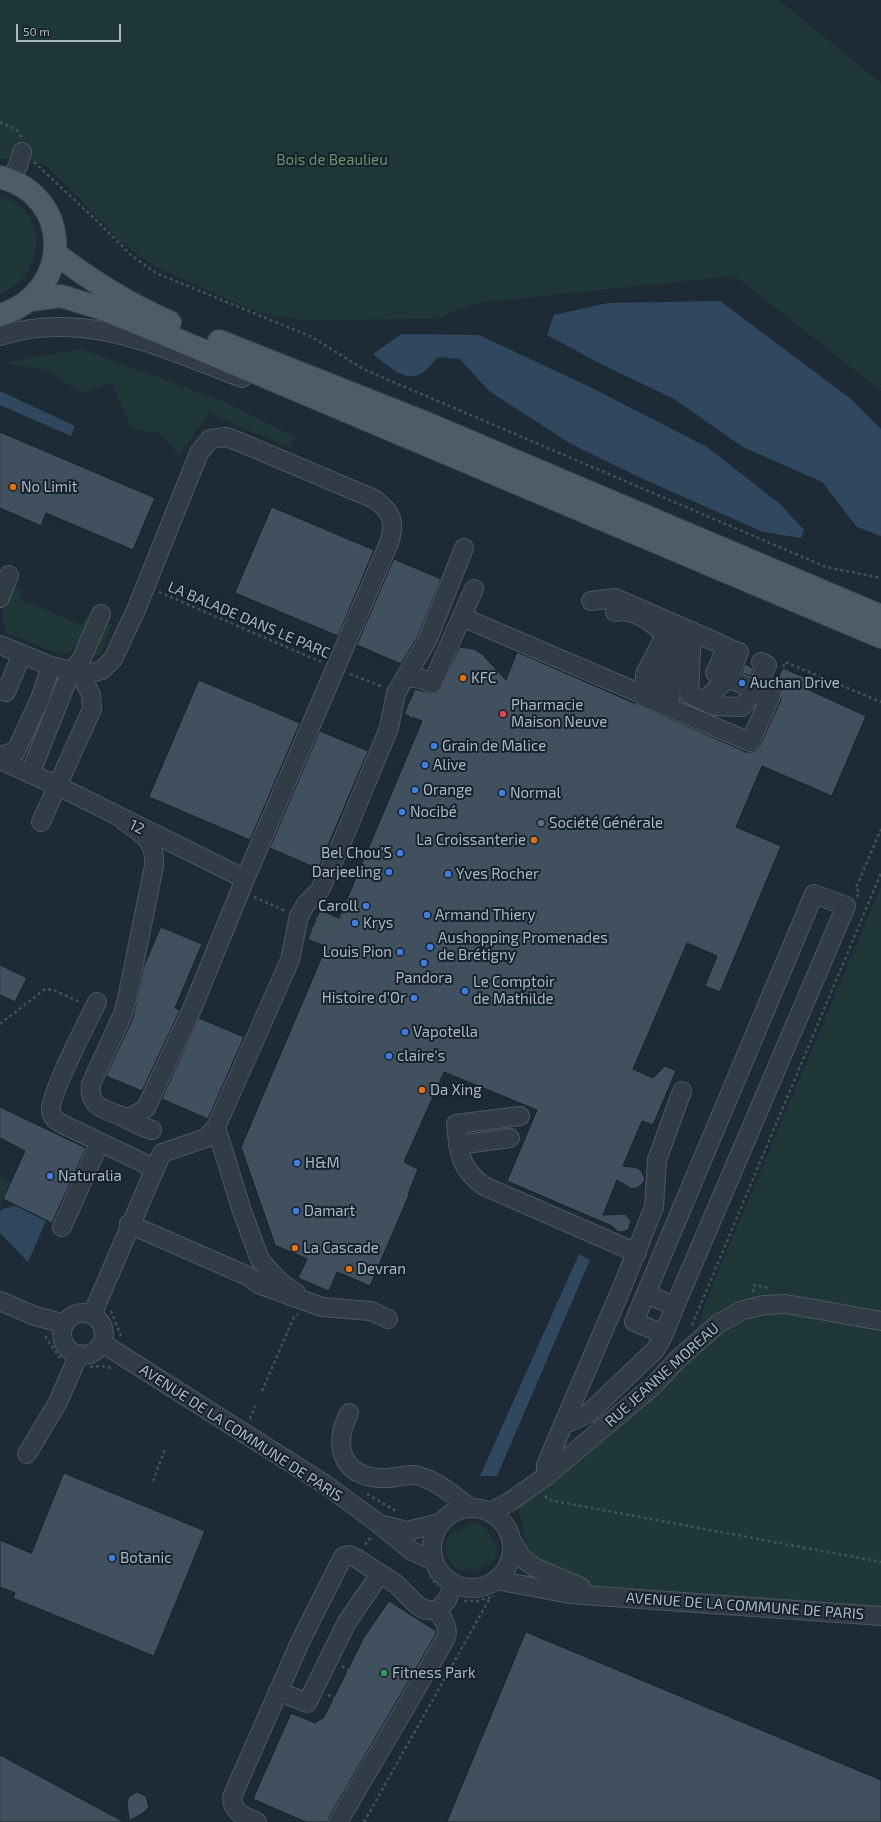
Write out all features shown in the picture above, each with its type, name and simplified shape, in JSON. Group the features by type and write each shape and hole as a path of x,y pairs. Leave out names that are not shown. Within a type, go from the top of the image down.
{"main road":[{"path":"0,315 14,311 31,300 46,281 51,271 55,253 55,235 49,217 43,206 26,188 5,178"},
{"path":"55,253 77,271 156,316 426,423 881,616"},
{"path":"31,300 61,296 100,308 881,638"}],"street":[{"path":"5,178 18,166 22,152"},
{"path":"0,336 40,326 77,326 106,331 156,346 448,454"},
{"path":"0,645 51,666 76,672 92,673 102,670 113,659 136,610 199,453 210,439 218,437 235,440 374,499 383,506 391,517 392,533 389,543 245,879 192,1009 146,1108 132,1117 123,1117"},
{"path":"95,1005 54,1094 51,1111 54,1119 100,1142 158,1160 206,1138 216,1127 290,960 299,916 306,904 320,890 354,814 402,699 406,677 427,641 464,548"},
{"path":"0,598 9,575"},
{"path":"406,677 422,679 432,684 474,589"},
{"path":"591,601 615,598 771,666 772,673 740,683 714,704"},
{"path":"615,612 622,610 652,622 670,640"},
{"path":"30,774 101,614"},
{"path":"462,617 750,742 740,683 751,657"},
{"path":"692,631 689,694 714,704 742,706 740,683 751,657"},
{"path":"659,703 646,674 670,640"},
{"path":"659,703 670,640"},
{"path":"2,694 22,654"},
{"path":"0,756 16,751 40,700 51,666"},
{"path":"41,822 92,709 91,695 76,672"},
{"name":"12","path":"0,760 58,786 123,820 245,879"},
{"path":"123,820 147,837 154,851 154,866 128,999 91,1084 90,1092 92,1099 101,1108 123,1117 139,1126 152,1130"},
{"path":"563,1425 588,1413 655,1350 664,1334 846,906 814,894 634,1322 664,1334"},
{"path":"546,1476 546,1465 654,1207 657,1160 682,1091"},
{"path":"92,1314 129,1224 158,1160 158,1139 147,1119 147,1110 150,1100"},
{"path":"520,1116 456,1124 458,1145 464,1166 471,1176 484,1186 636,1253"},
{"path":"216,1127 242,1211 260,1260 303,1306"},
{"path":"458,1145 510,1138"},
{"path":"62,1227 85,1186 100,1142"},
{"path":"129,1224 250,1277 258,1284 303,1306 322,1306 371,1311 388,1320"},
{"path":"646,1294 676,1306"},
{"path":"0,1301 35,1316 65,1324"},
{"name":"RUE JEANNE MOREAU","path":"491,1512 512,1501 546,1476 653,1386 678,1359 719,1323 743,1310 764,1305 786,1304 881,1321"},
{"path":"76,1314 92,1314 99,1319 103,1327 104,1335 102,1343 92,1353 79,1354 70,1350 65,1343 62,1334 65,1324 76,1314"},
{"name":"AVENUE DE LA COMMUNE DE PARIS","path":"102,1343 326,1485 374,1530 412,1551 434,1561"},
{"path":"27,1454 58,1402 79,1354"},
{"path":"349,1413 344,1423 340,1441 342,1457 352,1468 364,1476 378,1478 398,1478 412,1475 426,1478 437,1482 469,1507"},
{"path":"469,1507 481,1508 491,1512 501,1519 512,1539 510,1562 504,1572 496,1580 485,1586 473,1588 454,1584 440,1572 434,1561 432,1541 440,1523 448,1515 469,1507"},
{"name":"AVENUE DE LA COMMUNE DE PARIS","path":"374,1530 407,1531 440,1523"},
{"name":"AVENUE DE LA COMMUNE DE PARIS","path":"512,1539 521,1557 534,1567 569,1583 608,1596"},
{"path":"257,1822 237,1812 232,1804 232,1797 301,1640 343,1557 349,1556 356,1558 396,1584 423,1609 437,1611 448,1631 446,1638 338,1822"},
{"path":"278,1691 307,1703 347,1622 380,1574"},
{"name":"AVENUE DE LA COMMUNE DE PARIS","path":"496,1580 569,1594 881,1616"},
{"path":"437,1611 447,1600 454,1584"}],"path":[{"path":"0,122 17,130 22,139 22,152 90,215 130,255 156,273 312,337 363,369 826,567 881,578"},
{"name":"LA BALADE DANS LE PARC","path":"156,598 159,592 336,668 402,699 415,708 426,713"},
{"path":"751,657 785,662 881,702"},
{"path":"411,717 422,692"},
{"path":"846,906 855,904 859,892 856,888 881,829"},
{"path":"691,1326 881,873"},
{"path":"313,941 325,912"},
{"path":"299,916 310,922 317,918 334,929"},
{"path":"312,929 331,935"},
{"path":"0,1023 45,989 95,1005"},
{"path":"101,1294 112,1298 109,1306 120,1336 126,1340"},
{"path":"262,1391 294,1317 303,1306"},
{"path":"248,1423 255,1406"},
{"path":"153,1481 165,1449"},
{"path":"361,1490 401,1514"},
{"path":"545,1496 549,1500 881,1562"},
{"path":"365,1545 374,1530"},
{"path":"364,1822 490,1597"}],"green space":[{"name":"Bois de Beaulieu","path":"0,0 779,0 881,83 881,391 735,276 476,303 436,319 304,320 259,313 155,267 122,243 47,166 25,159 0,159"},
{"path":"0,196 17,203 28,215 35,228 36,244 34,259 27,273 15,285 0,294"},
{"path":"81,349 226,402 295,437 290,448 209,413 179,455 159,433 132,429 111,382 83,394 46,370 2,363"},
{"path":"14,588 23,590 20,599 82,625 86,616 89,618 83,641 79,640 72,651 62,655 6,633 1,616 10,591"},
{"path":"107,623 112,624 101,654 96,657 88,653"},
{"path":"881,886 881,1613 609,1593 571,1582 529,1560 518,1506 686,1364 709,1293"},
{"path":"0,1176 11,1182 0,1206"},
{"path":"472,1523 483,1526 486,1529 497,1546 496,1555 491,1564 476,1570 466,1569 461,1571 452,1564 449,1559 446,1548 447,1542 452,1532"}],"water":[{"path":"720,301 851,399 881,429 881,536 857,527 822,482 743,447 674,399 599,363 547,335 554,315 608,303"},
{"path":"401,334 479,335 590,387 707,447 780,504 804,530 801,538 763,532 643,479 571,444 489,391 460,359 438,357 422,373 415,376 409,376 396,371 373,354"},
{"path":"0,391 75,426 71,436 0,405"},
{"path":"16,1206 46,1221 28,1262 0,1233 0,1211 2,1209"},
{"path":"579,1254 590,1260 497,1476 480,1476"}],"building":[{"path":"0,432 155,498 133,550 46,513 41,526 0,508"},
{"path":"272,507 374,550 338,636 235,593"},
{"path":"394,559 441,579 418,636 401,664 357,645"},
{"path":"460,647 474,649 482,654 506,680 517,652 746,752 753,752 759,747 781,700 780,690 770,684 774,676 778,678 783,668 813,681 809,690 866,716 832,796 762,766 736,827 781,846 720,992 705,986 717,956 687,943 633,1069 653,1078 665,1066 676,1071 653,1125 642,1121 623,1166 638,1168 642,1172 645,1179 643,1183 637,1188 632,1189 617,1180 603,1215 625,1214 631,1221 628,1230 621,1232 617,1231 612,1226 507,1181 537,1110 444,1072 404,1162 418,1169 408,1194 409,1195 370,1286 337,1272 329,1291 298,1278 307,1259 275,1245 241,1147 326,947 308,939 320,910 339,918 422,721 404,714 415,689 432,694 438,692"},
{"path":"745,664 754,669 751,676 742,673"},
{"path":"199,680 300,723 250,840 149,797"},
{"path":"320,731 368,751 318,869 270,848"},
{"path":"161,927 202,944 175,1008 180,1010 142,1091 106,1076 133,1018 144,966"},
{"path":"0,965 27,978 15,1002 0,995"},
{"path":"199,1018 244,1037 208,1119 162,1099"},
{"path":"0,1107 86,1148 52,1223 3,1199 25,1151 0,1138"},
{"name":"Botanic","path":"64,1473 205,1531 154,1656 13,1598 15,1593 0,1587 0,1540 31,1553"},
{"path":"389,1601 436,1631 436,1634 329,1817 328,1822 306,1822 253,1799 291,1713 315,1723 324,1717 363,1639"},
{"path":"526,1632 881,1780 881,1822 447,1822"},
{"path":"0,1755 124,1822 0,1822"},
{"path":"137,1792 146,1796 149,1807 143,1813 129,1821 127,1801 130,1796"}],"place":[{"name":"No Limit","path":"13,487"},
{"name":"KFC","path":"463,678"},
{"name":"Auchan Drive","path":"742,683"},
{"name":"Pharmacie Maison Neuve","path":"503,714"},
{"name":"Grain de Malice","path":"434,746"},
{"name":"Alive","path":"425,765"},
{"name":"Orange","path":"415,790"},
{"name":"Normal","path":"502,793"},
{"name":"Nocibé","path":"402,812"},
{"name":"Société Générale","path":"541,823"},
{"name":"La Croissanterie","path":"534,840"},
{"name":"Bel Chou'S","path":"400,853"},
{"name":"Darjeeling","path":"389,872"},
{"name":"Yves Rocher","path":"448,874"},
{"name":"Caroll","path":"366,906"},
{"name":"Armand Thiery","path":"427,915"},
{"name":"Krys","path":"355,923"},
{"name":"Aushopping Promenades de Brétigny","path":"430,947"},
{"name":"Louis Pion","path":"400,952"},
{"name":"Pandora","path":"424,963"},
{"name":"Le Comptoir de Mathilde","path":"465,991"},
{"name":"Histoire d'Or","path":"414,998"},
{"name":"Vapotella","path":"405,1032"},
{"name":"claire's","path":"389,1056"},
{"name":"Da Xing","path":"422,1090"},
{"name":"H&M","path":"297,1163"},
{"name":"Naturalia","path":"50,1176"},
{"name":"Damart","path":"296,1211"},
{"name":"La Cascade","path":"295,1248"},
{"name":"Devran","path":"349,1269"},
{"name":"Botanic","path":"112,1558"},
{"name":"Fitness Park","path":"384,1673"}]}
